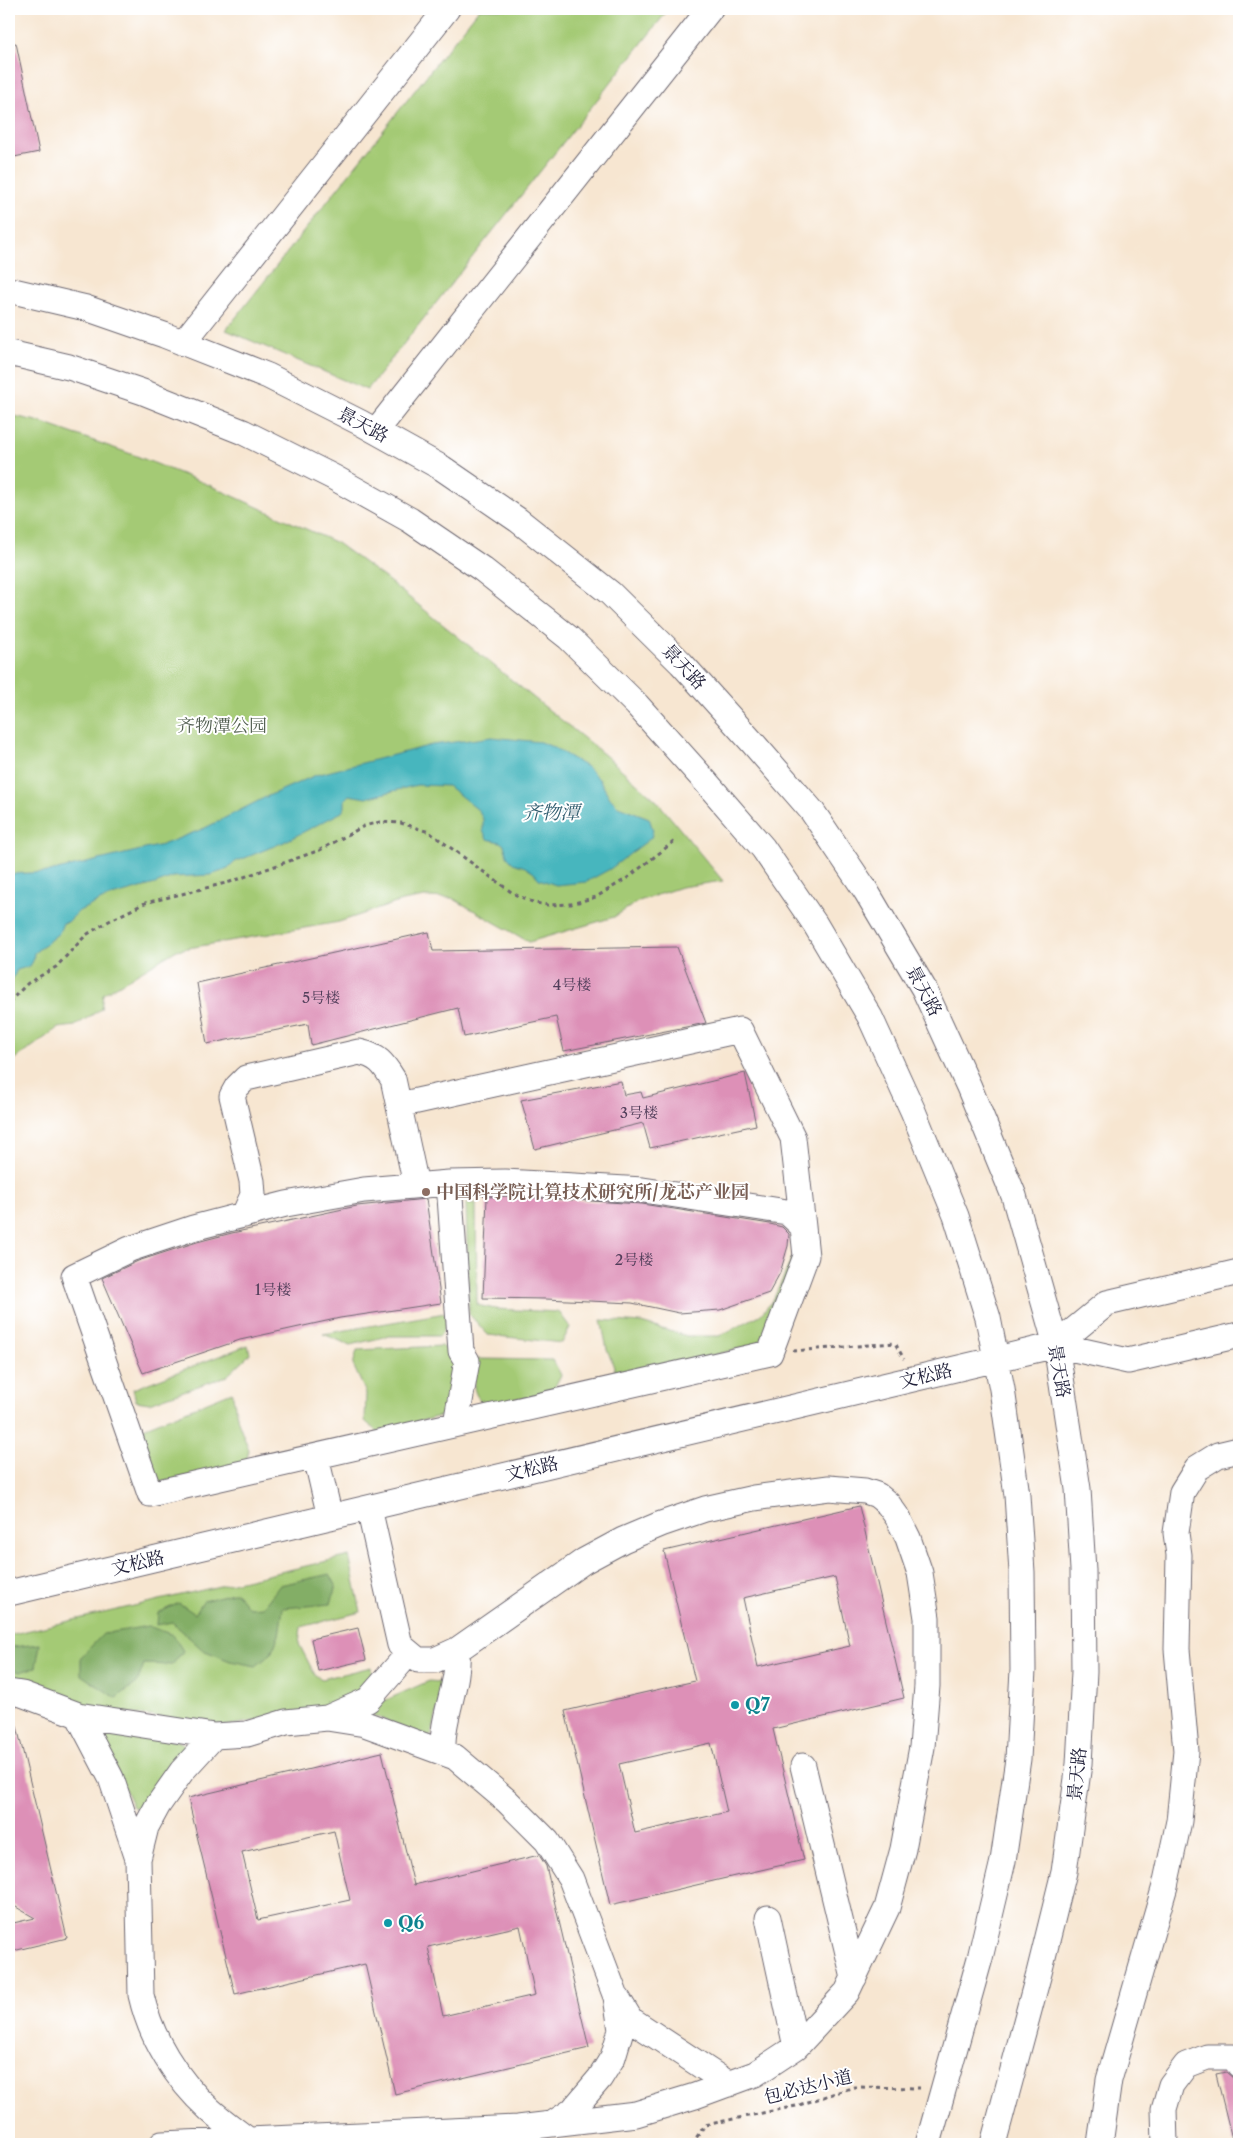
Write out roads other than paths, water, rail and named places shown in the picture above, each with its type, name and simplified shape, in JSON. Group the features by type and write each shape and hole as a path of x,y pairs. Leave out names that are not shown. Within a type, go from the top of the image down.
{"street":[{"path":"183,343 447,9"},
{"path":"376,431 710,9"},
{"name":"景天路","path":"9,290 86,308 268,376 376,431 442,468 518,520 610,593 681,663 812,811 866,891 924,989 970,1087 1014,1196 1056,1345 1078,1489 1083,1570 1084,1672 1079,1764 1064,1872 1040,1973 993,2144"},
{"path":"9,353 69,367 142,392 243,432 333,477 402,515 482,569 562,633 637,705 763,848 815,924 870,1017 913,1111 956,1216 988,1318 1017,1495 1022,1572 1023,1670 1018,1759 1003,1861 980,1958 928,2144"},
{"path":"399,1104 740,1030 793,1138 803,1227 806,1256 770,1353 150,1494 74,1276 130,1249 193,1228 286,1204 364,1190 450,1182 505,1182 643,1190 787,1212 803,1227"},
{"path":"244,1215 253,1195 252,1181 232,1096 237,1087 246,1078 359,1052 372,1055 384,1065 393,1079 416,1186"},
{"path":"450,1182 461,1351 467,1361 456,1424"},
{"name":"文松路","path":"1056,1345 1107,1303 1239,1272"},
{"name":"文松路","path":"9,1594 1056,1345 1128,1361 1239,1335"},
{"path":"1100,2144 1109,2080 1165,1886 1179,1821 1186,1751 1177,1648 1179,1554 1176,1533 1182,1492 1197,1468 1218,1455 1239,1450"},
{"path":"316,1457 330,1517"},
{"path":"162,2144 518,2128 555,2122 636,2114 729,2084 755,2074 796,2047 847,1992 888,1908 903,1849 922,1747 927,1686 927,1618 920,1573 908,1538 898,1518 888,1504 877,1495 865,1490 850,1488 804,1490 754,1498 715,1507 661,1524 623,1540 584,1561 457,1650 434,1660 418,1660 400,1645 369,1508"},
{"path":"442,1752 445,1716 458,1668 457,1650"},
{"path":"327,1718 368,1700 408,1653"},
{"path":"9,1692 22,1694 78,1716 214,1736 247,1734 286,1722 327,1718 365,1724 455,1758 507,1801 547,1841 571,1879 616,1997 630,2019 729,2084"},
{"path":"78,1716 111,1778 138,1859"},
{"path":"214,1736 182,1771 158,1805 146,1827 138,1859 141,1996 144,2013 155,2038 176,2073 209,2109 248,2140"},
{"path":"803,1766 854,1978"},
{"path":"768,1918 796,2047"},
{"path":"555,2122 572,2111 600,2078 613,2057 621,2030 616,1997"},
{"path":"1165,2144 1164,2110 1171,2085 1186,2065 1207,2057 1233,2057 1239,2065"}],"water":[{"name":"齐物潭","path":"492,737 540,742 553,747 587,767 599,779 610,798 618,806 649,818 653,830 651,838 610,869 586,882 556,885 539,879 525,867 513,863 508,858 504,845 487,839 483,831 483,819 478,810 448,786 417,785 366,798 349,795 345,799 345,807 342,812 284,842 235,862 228,869 211,875 173,877 108,897 79,911 68,922 63,923 59,933 34,953 30,966 17,970 12,980 9,980 9,874 49,872 162,845 205,828 268,796 316,775 432,745"}],"place":[{"name":"中国科学院计算技术研究所/龙芯产业园","path":"426,1192"},
{"name":"Q7","path":"735,1705"},
{"name":"Q6","path":"388,1923"}],"park label":[{"name":"齐物潭公园","path":"222,726"}]}
